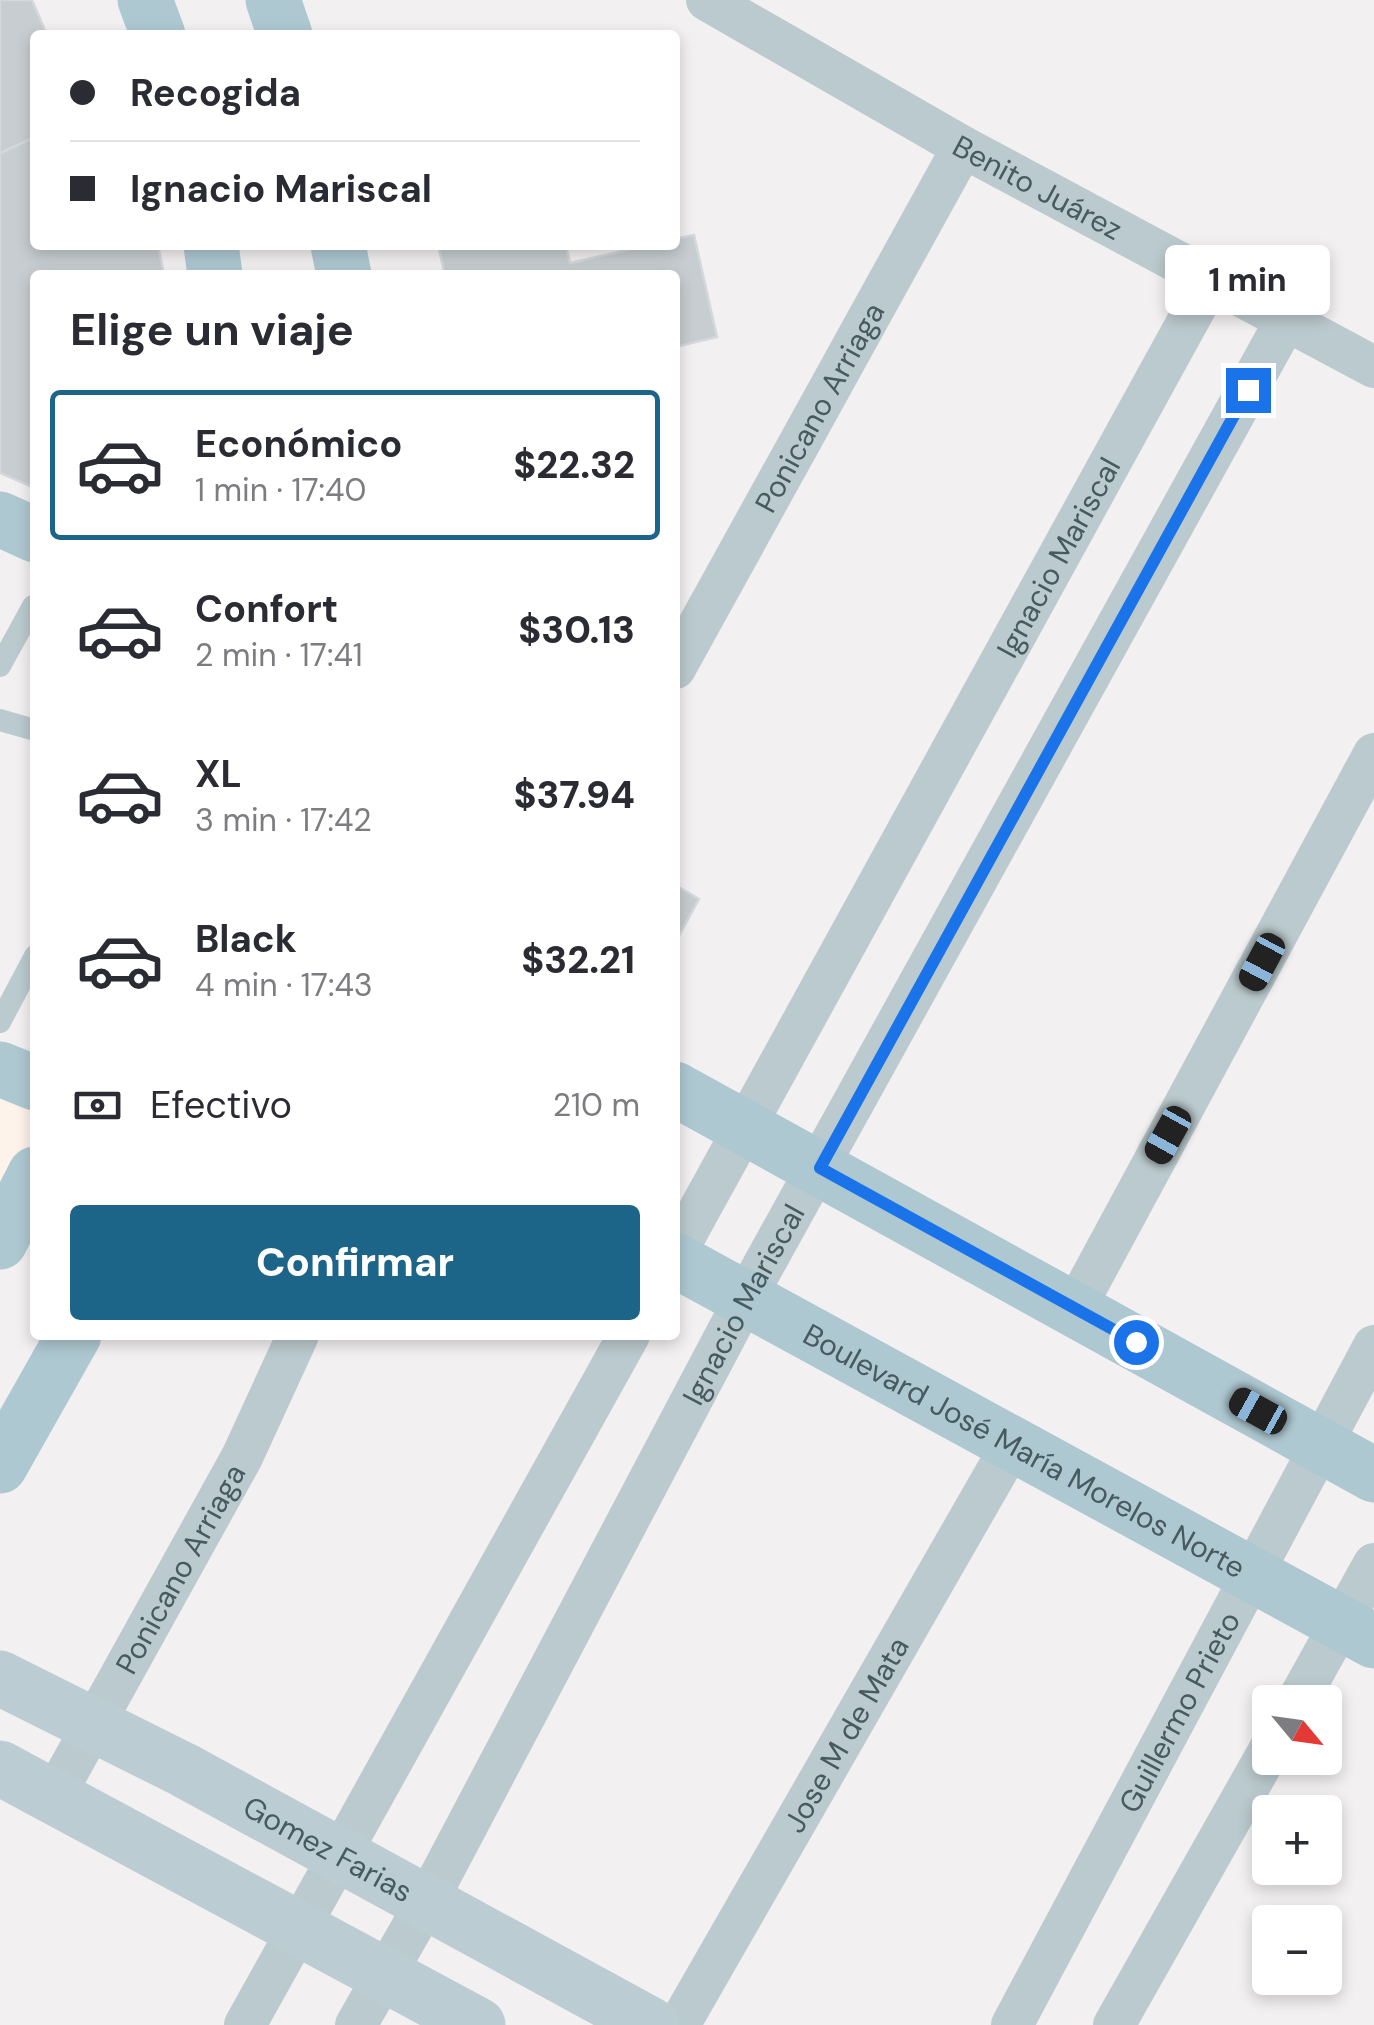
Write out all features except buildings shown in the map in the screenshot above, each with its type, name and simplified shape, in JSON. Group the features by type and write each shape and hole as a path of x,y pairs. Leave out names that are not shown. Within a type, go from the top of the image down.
{"main road":[{"path":"145,0 156,30"},
{"path":"273,0 283,30"},
{"path":"0,519 30,533"},
{"path":"0,1070 30,1081"},
{"path":"680,1092 1374,1475"},
{"name":"Boulevard José María Morelos Norte","path":"680,1260 1358,1632"},
{"path":"0,1466 71,1340"}],"street":[{"name":"Benito Juárez","path":"708,0 963,147 1374,367"},
{"name":"Ponicano Arriaga","path":"680,659 963,147"},
{"name":"Ignacio Mariscal","path":"680,1248 1210,281"},
{"name":"Ignacio Mariscal","path":"356,2025 425,1905 747,1296 1286,322"},
{"path":"1074,1308 1374,754"},
{"name":"Ponicano Arriaga","path":"53,1798 242,1457 296,1340"},
{"path":"246,2025 627,1340"},
{"name":"Guillermo Prieto","path":"1012,2025 1374,1346"},
{"name":"Jose M de Mata","path":"679,2025 1013,1443"},
{"path":"1312,1685 1358,1632 1374,1564"},
{"name":"Gomez Farias","path":"0,1678 338,1854 425,1905 651,2025"},
{"path":"0,1768 478,2025"},
{"path":"1114,2025 1255,1775"}],"lane":[{"path":"0,666 30,613"},
{"path":"0,720 30,729"},
{"path":"0,1022 30,965"}],"shaded area":[{"path":"0,1079 30,1092 30,1165 0,1227"}],"route":[{"path":"1136,1342 820,1168 1248,390"}]}
